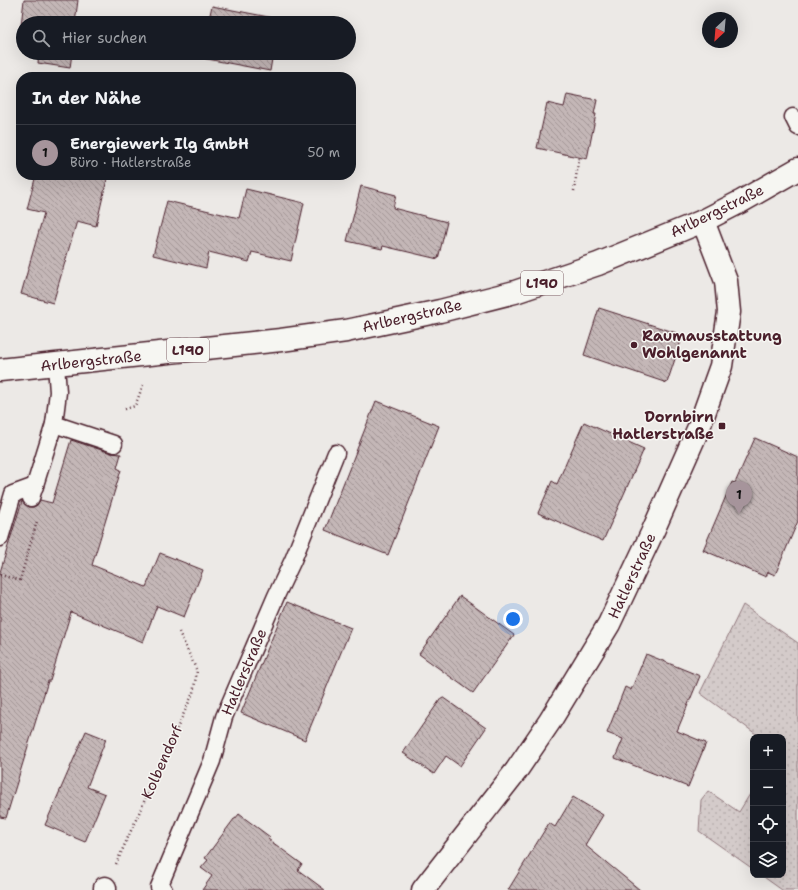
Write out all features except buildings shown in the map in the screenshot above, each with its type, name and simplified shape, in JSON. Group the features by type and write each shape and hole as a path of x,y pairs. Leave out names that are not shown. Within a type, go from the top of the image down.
{"main road":[{"name":"Arlbergstraße","path":"0,370 281,340 346,331 440,311 515,292 598,264 703,221 798,169"},
{"name":"Hatlerstraße","path":"423,890 516,771 550,721 609,624 652,533 699,427 721,366 729,312 726,280 703,221"}],"lane":[{"path":"0,538 13,494 33,492 54,424 58,392 56,365"},
{"path":"54,424 114,444"},
{"name":"Hatlerstraße","path":"164,890 159,887 212,761 224,717 293,560 336,453"}],"path":[{"path":"574,191 579,157"},
{"path":"125,409 135,406 143,384"},
{"path":"0,575 20,580 45,494 33,492"},
{"name":"Kolbendorf","path":"105,889 193,693 197,671 179,632"}],"shaded area":[{"path":"743,605 798,643 798,890 782,890 765,878 786,878 786,734 756,734 700,693"},
{"path":"708,791 739,812 750,794 750,867 699,831 701,800"}],"place":[{"name":"Raumausstattung Wohlgenannt","path":"634,345"},
{"name":"Dornbirn Hatlerstraße","path":"722,426"},
{"name":"Energiewerk Ilg GmbH","path":"739,514"}]}
